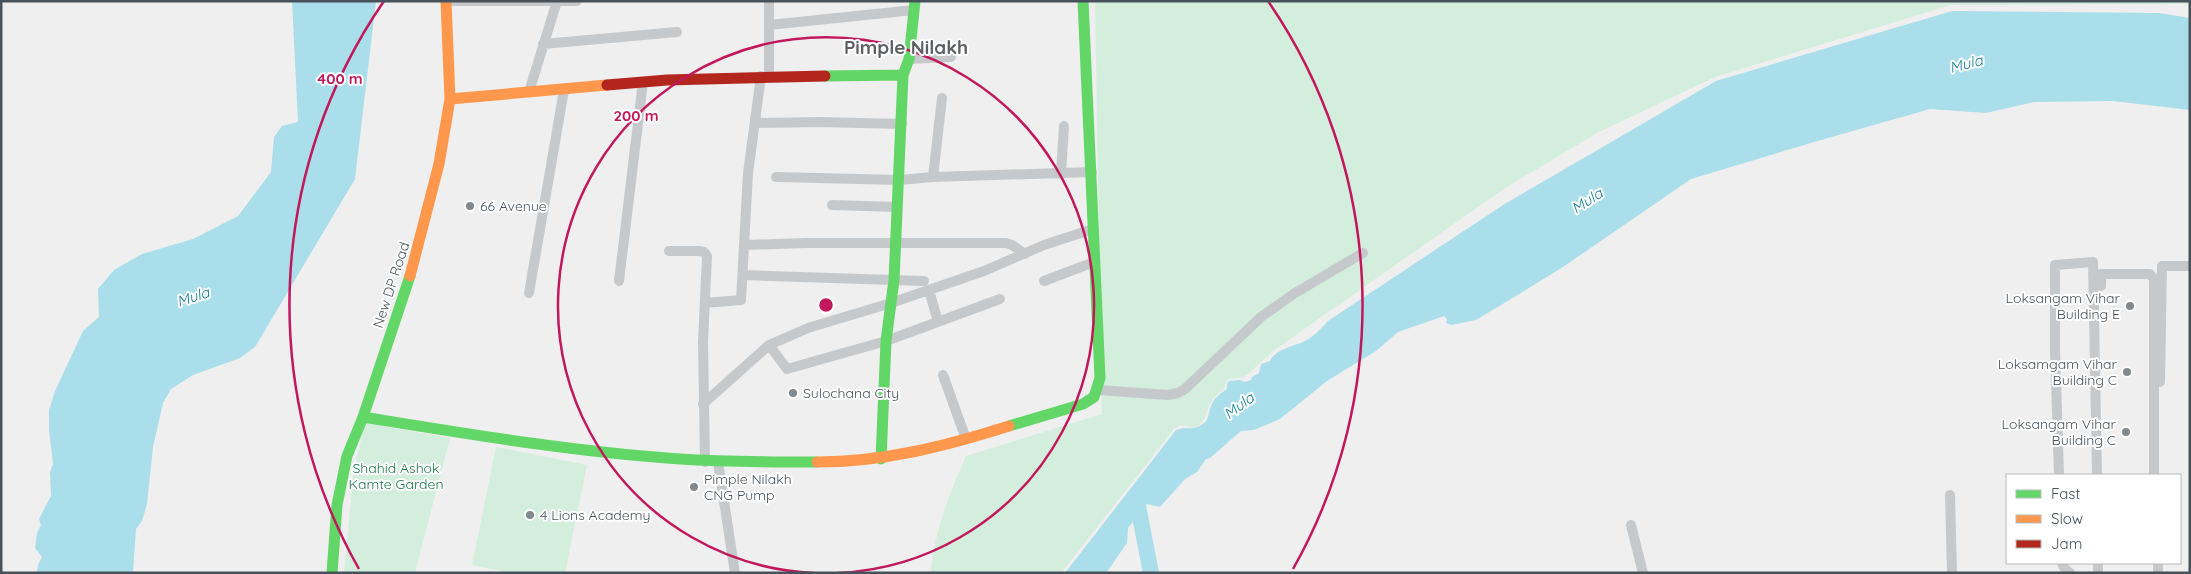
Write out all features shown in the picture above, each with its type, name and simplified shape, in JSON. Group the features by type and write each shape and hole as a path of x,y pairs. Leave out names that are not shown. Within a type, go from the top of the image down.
{"street":[{"path":"446,1 577,1"},
{"name":"New DP Road","path":"332,573 341,481 347,456 363,417 421,241 439,164 450,99 446,1"},
{"path":"529,92 557,1"},
{"path":"705,303 741,300 748,173 755,123 765,76 769,1"},
{"path":"363,417 539,444 704,462 810,462 881,459 944,446 1083,404 1094,397 1098,390 1100,378 1083,1"},
{"path":"769,25 915,6 909,59 903,75 894,280 886,342 881,459"},
{"path":"543,44 677,32"},
{"path":"909,59 951,57"},
{"path":"450,99 506,98 529,92 643,82 765,76 903,75"},
{"path":"619,281 643,82"},
{"path":"530,293 564,90"},
{"path":"933,177 942,98"},
{"path":"755,123 902,124"},
{"path":"1061,174 1064,126"},
{"path":"776,177 899,180 933,177 1092,172"},
{"path":"832,205 897,207"},
{"path":"703,404 769,344 808,328 891,303 926,286 984,271 1093,229"},
{"path":"744,245 806,243 1012,244 1025,254"},
{"path":"669,251 699,251 706,253 703,342 704,462"},
{"path":"1098,390 1168,395 1178,393 1185,389 1260,316 1362,253"},
{"path":"1044,281 1094,262"},
{"path":"2059,474 2055,350 2055,264 2094,262 2097,474"},
{"path":"2159,474 2162,266 2190,266"},
{"path":"2103,474 2100,274 2150,274 2154,279 2154,474"},
{"path":"743,275 894,280 926,286"},
{"path":"926,286 938,322"},
{"path":"769,344 787,369 886,342 1000,299"},
{"path":"943,375 966,439"},
{"path":"718,462 735,573"},
{"path":"1950,495 1952,573"},
{"path":"1631,525 1643,573"}],"green space":[{"path":"1095,1 2190,1 2190,4 1951,5 1715,77 1597,133 1505,188 1273,351 1247,375 1241,378 1228,379 1225,388 1210,403 1201,424 1194,427 1181,425 1174,429 1061,573 931,573 939,528 948,499 966,456 1102,414"},
{"name":"Shahid Ashok Kamte Garden","path":"365,423 450,438 415,573 344,573 354,469"},
{"name":"4 Lions Academy","path":"496,447 587,465 565,573 511,573 472,565"}],"water":[{"name":"Mula","path":"292,1 376,1 355,179 255,347 240,358 193,375 171,389 163,403 153,447 147,504 142,521 136,529 133,573 37,573 42,557 35,548 37,533 41,525 39,519 51,496 50,472 53,464 49,410 55,391 83,331 99,317 98,289 114,270 142,254 193,239 238,216 271,172 274,137 282,126 298,122"},
{"name":"Mula","path":"1952,11 2159,13 2190,18 2190,110 2113,101 2034,102 1986,113 1930,109 1691,179 1563,267 1476,320 1451,325 1446,323 1447,319 1444,316 1398,332 1376,351 1327,381 1280,419 1254,430 1241,431 1210,458 1206,459 1197,472 1185,479 1160,507 1147,504 1128,528 1127,543 1106,573 1065,573 1176,430 1200,426 1205,422 1212,403 1227,389 1229,381 1240,380 1245,382 1251,380 1252,377 1259,373 1261,364 1270,361 1280,351 1310,338 1328,321 1503,205 1716,81"}],"waterway":[{"path":"1138,506 1151,573"}],"traffic: fast":[{"path":"881,459 886,341 894,280 903,75 909,59 915,1"},
{"path":"1009,426 1083,404 1094,397 1100,378 1083,1"},
{"path":"825,76 903,75"},
{"path":"332,573 337,505 347,456 363,417 410,276"},
{"path":"363,417 521,442 640,456 714,461 817,462"}],"traffic: slow":[{"path":"410,276 439,164 450,99 446,1"},
{"path":"450,99 607,85"},
{"path":"817,462 866,459 914,452 1009,426"}],"traffic: jam":[{"path":"607,85 667,80 825,76"}],"place":[{"name":"66 Avenue","path":"470,206"},
{"name":"Loksangam Vihar Building E","path":"2130,306"},
{"name":"Loksamgam Vihar Building C","path":"2127,372"},
{"name":"Sulochana City","path":"793,393"},
{"name":"Loksangam Vihar Building C","path":"2126,432"},
{"name":"Pimple Nilakh CNG Pump","path":"694,487"},
{"name":"4 Lions Academy","path":"530,515"}],"district":[{"name":"Pimple Nilakh","path":"906,47"}]}
